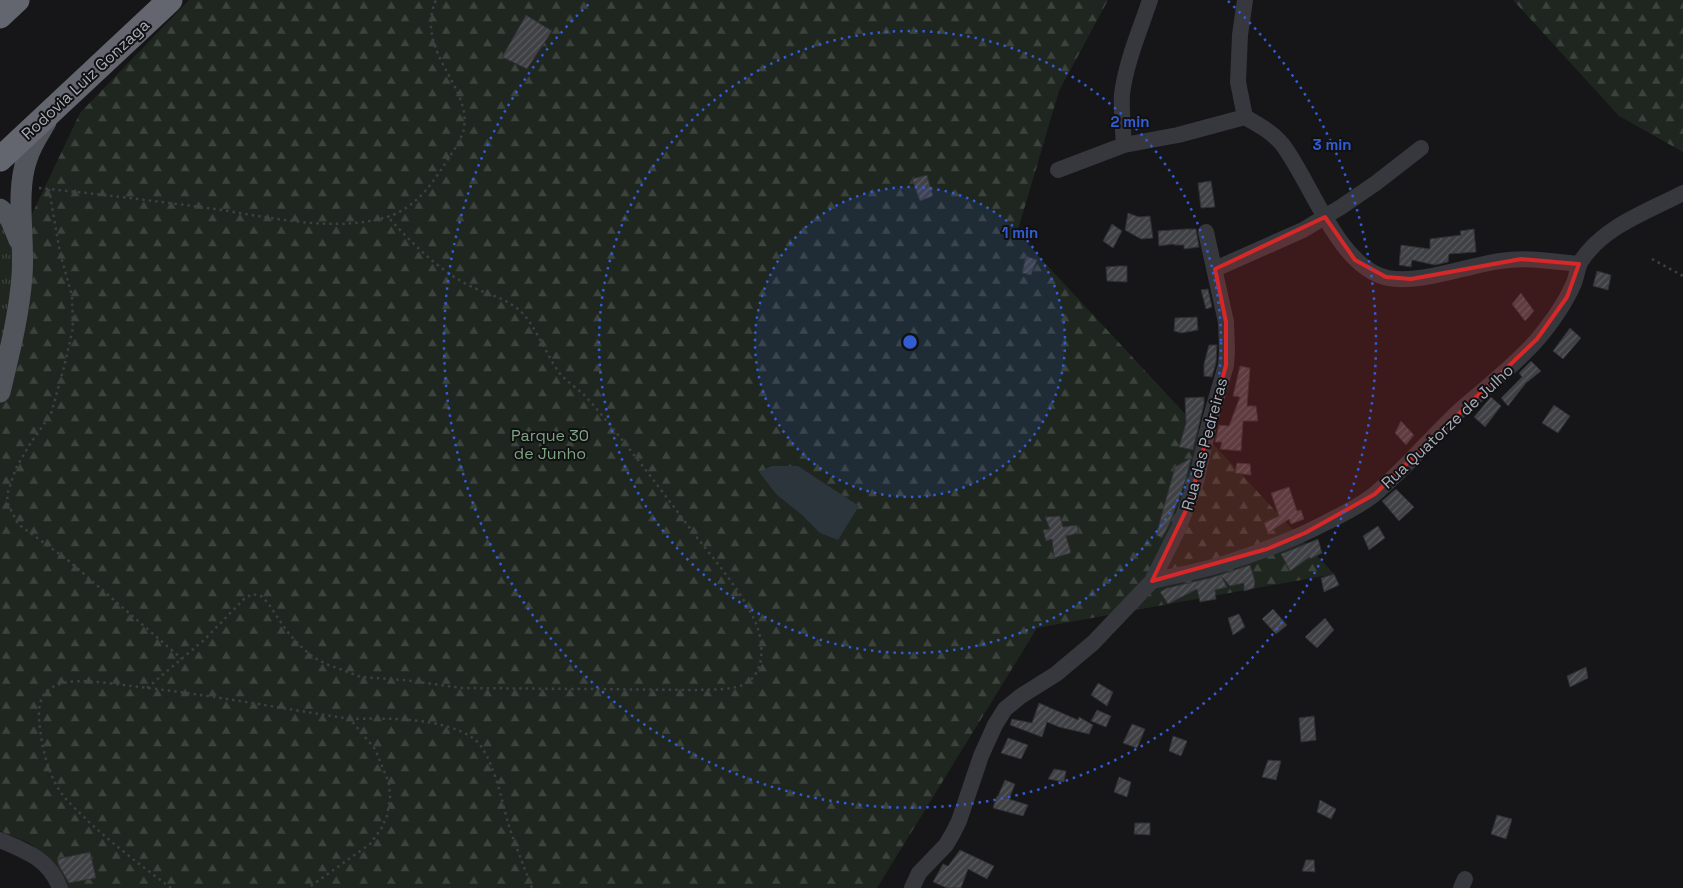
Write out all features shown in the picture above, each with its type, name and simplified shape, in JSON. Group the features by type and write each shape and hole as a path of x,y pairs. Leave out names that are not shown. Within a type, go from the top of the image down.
{"highway":[{"path":"0,16 17,0"},
{"name":"Rodovia Luiz Gonzaga","path":"0,159 170,0"}],"main road":[{"path":"0,392 20,298 22,186 26,160 32,146 57,105"},
{"path":"0,209 10,218 22,248"}],"street":[{"path":"1124,145 1121,108 1123,92 1128,68 1150,0"},
{"path":"1245,0 1240,35 1238,82 1245,117"},
{"path":"1058,170 1124,145 1178,135 1245,117 1267,130 1281,143 1345,247 1355,260 1369,271 1386,278 1411,279 1499,261 1521,259 1579,264"},
{"path":"1215,269 1303,230 1376,183 1421,148"},
{"name":"Rua Quatorze de Julho","path":"1152,581 1224,564 1267,549 1305,534 1355,507 1374,494 1459,412 1497,380 1537,339 1555,318 1567,297 1575,281 1579,264 1599,240 1614,229 1683,193"},
{"name":"Rua das Pedreiras","path":"912,888 919,873 946,845 954,833 981,756 995,724 1005,710 1021,696 1056,674 1093,643 1152,581 1189,504 1226,365 1226,322 1206,232"},
{"path":"0,840 31,853 46,865 57,880 60,888"}],"path":[{"path":"22,186 122,196 320,224 361,222 388,217 405,209 429,187 453,152 464,128 463,111 457,92 439,60 432,38 432,8 436,0"},
{"path":"48,189 60,253 72,296 73,328 51,414 16,468 7,495 8,504 18,524 68,561 182,659"},
{"path":"148,688 204,640 244,599 252,594 257,594 264,599 286,630 313,657 361,677 404,680 462,688 697,690 726,689 742,685 748,682 757,672 761,657 759,634 754,619 729,579 617,433 585,396 563,377 548,356 528,319 507,302 468,285 432,261 415,247 388,217"},
{"path":"1652,259 1683,276"},
{"path":"171,888 109,841 61,793 50,773 40,730 39,714 41,699 44,693 51,688 70,682 105,683 223,697 350,718 388,718 455,729 475,740 485,751 532,888"},
{"path":"308,888 370,844 381,829 387,816 390,797 389,783 375,749 350,718"}],"highlighted area":[{"path":"1325,217 1355,260 1386,277 1411,279 1521,259 1579,264 1567,297 1537,339 1375,494 1305,533 1267,549 1152,581 1189,504 1226,365 1226,322 1215,269"}],"green space":[{"name":"Parque 30 de Junho","path":"189,0 1108,0 1059,91 1017,233 1334,574 1037,628 877,888 67,888 49,859 29,843 0,831 0,370 7,345 15,250 80,113"},
{"path":"1513,0 1683,0 1683,152 1619,116"},
{"path":"0,219 15,250 7,345 0,370"}],"shaded area":[{"path":"772,466 798,466 859,506 838,540 820,533 802,515 776,494 759,472"}],"building":[{"path":"526,15 552,31 527,69 502,57"},
{"path":"927,175 933,196 920,201 912,179"},
{"path":"1211,181 1215,207 1201,208 1198,183"},
{"path":"1128,213 1139,217 1150,216 1153,238 1141,239 1125,230"},
{"path":"1112,224 1122,231 1113,248 1103,241"},
{"path":"1196,229 1199,247 1184,249 1184,245 1174,244 1159,246 1158,231"},
{"path":"1474,229 1476,252 1449,254 1448,262 1435,265 1412,260 1411,267 1399,265 1401,245 1430,249 1430,239 1461,235 1460,231"},
{"path":"1026,256 1037,260 1031,275 1022,273"},
{"path":"1127,266 1127,282 1107,281 1106,267"},
{"path":"1597,271 1611,275 1608,290 1593,286"},
{"path":"1208,289 1212,307 1206,309 1201,290"},
{"path":"1521,293 1534,311 1525,321 1512,304"},
{"path":"1197,317 1198,330 1181,333 1174,331 1175,318"},
{"path":"1570,328 1581,338 1563,359 1553,351"},
{"path":"1209,345 1217,345 1216,363 1212,377 1204,376 1204,364"},
{"path":"1531,361 1541,371 1526,383 1508,406 1501,398 1522,377 1519,373"},
{"path":"1240,366 1250,368 1247,406 1256,406 1258,421 1243,421 1241,451 1220,449 1222,442 1215,442 1219,425 1229,426 1240,397 1233,396"},
{"path":"1204,397 1193,450 1179,447 1186,423 1185,398"},
{"path":"1491,397 1501,406 1485,427 1474,417"},
{"path":"1554,405 1570,416 1558,433 1542,423"},
{"path":"1401,421 1414,435 1406,445 1395,433"},
{"path":"1191,458 1186,479 1170,523 1162,538 1156,535 1175,467"},
{"path":"1237,463 1250,464 1251,475 1235,473"},
{"path":"1289,487 1297,511 1301,510 1304,519 1291,524 1289,519 1268,533 1264,523 1279,516 1271,493"},
{"path":"1396,489 1414,507 1399,521 1382,501"},
{"path":"1060,516 1063,527 1077,525 1079,533 1066,536 1071,553 1054,558 1052,539 1046,541 1043,530 1050,529 1045,517"},
{"path":"1378,526 1385,538 1369,550 1363,536"},
{"path":"1318,539 1322,553 1310,559 1310,557 1290,571 1281,554"},
{"path":"1250,565 1255,581 1254,588 1244,591 1244,583 1230,586 1222,577 1227,587 1215,590 1216,599 1200,602 1197,589 1168,604 1160,592 1167,588 1210,578"},
{"path":"1334,574 1339,585 1324,592 1321,578"},
{"path":"1273,609 1287,625 1276,634 1262,619"},
{"path":"1239,614 1245,627 1233,635 1228,618"},
{"path":"1325,618 1334,630 1317,648 1305,637"},
{"path":"1586,667 1588,678 1570,687 1567,676"},
{"path":"1098,683 1113,692 1107,706 1091,695"},
{"path":"1039,703 1078,720 1079,717 1093,725 1089,734 1059,727 1047,722 1042,737 1010,725 1012,719 1032,723"},
{"path":"1097,710 1111,716 1106,727 1091,721"},
{"path":"1314,716 1316,740 1301,742 1299,718"},
{"path":"1132,724 1145,729 1137,748 1123,743"},
{"path":"1173,736 1187,741 1181,756 1169,751"},
{"path":"1008,738 1028,745 1021,759 1001,753"},
{"path":"1268,760 1281,761 1276,780 1262,777"},
{"path":"1054,769 1066,771 1064,782 1048,779"},
{"path":"1119,777 1131,782 1127,797 1114,792"},
{"path":"1005,780 1015,784 1009,799 1028,805 1023,816 993,808"},
{"path":"1320,800 1336,809 1331,819 1317,812"},
{"path":"1497,815 1512,819 1506,839 1491,834"},
{"path":"1135,823 1150,823 1150,835 1134,834"},
{"path":"960,850 994,866 987,879 968,869 961,888 947,888 933,882 943,864 948,866"},
{"path":"90,852 96,878 69,883 57,859"},
{"path":"1306,860 1314,860 1315,872 1302,871"}]}
